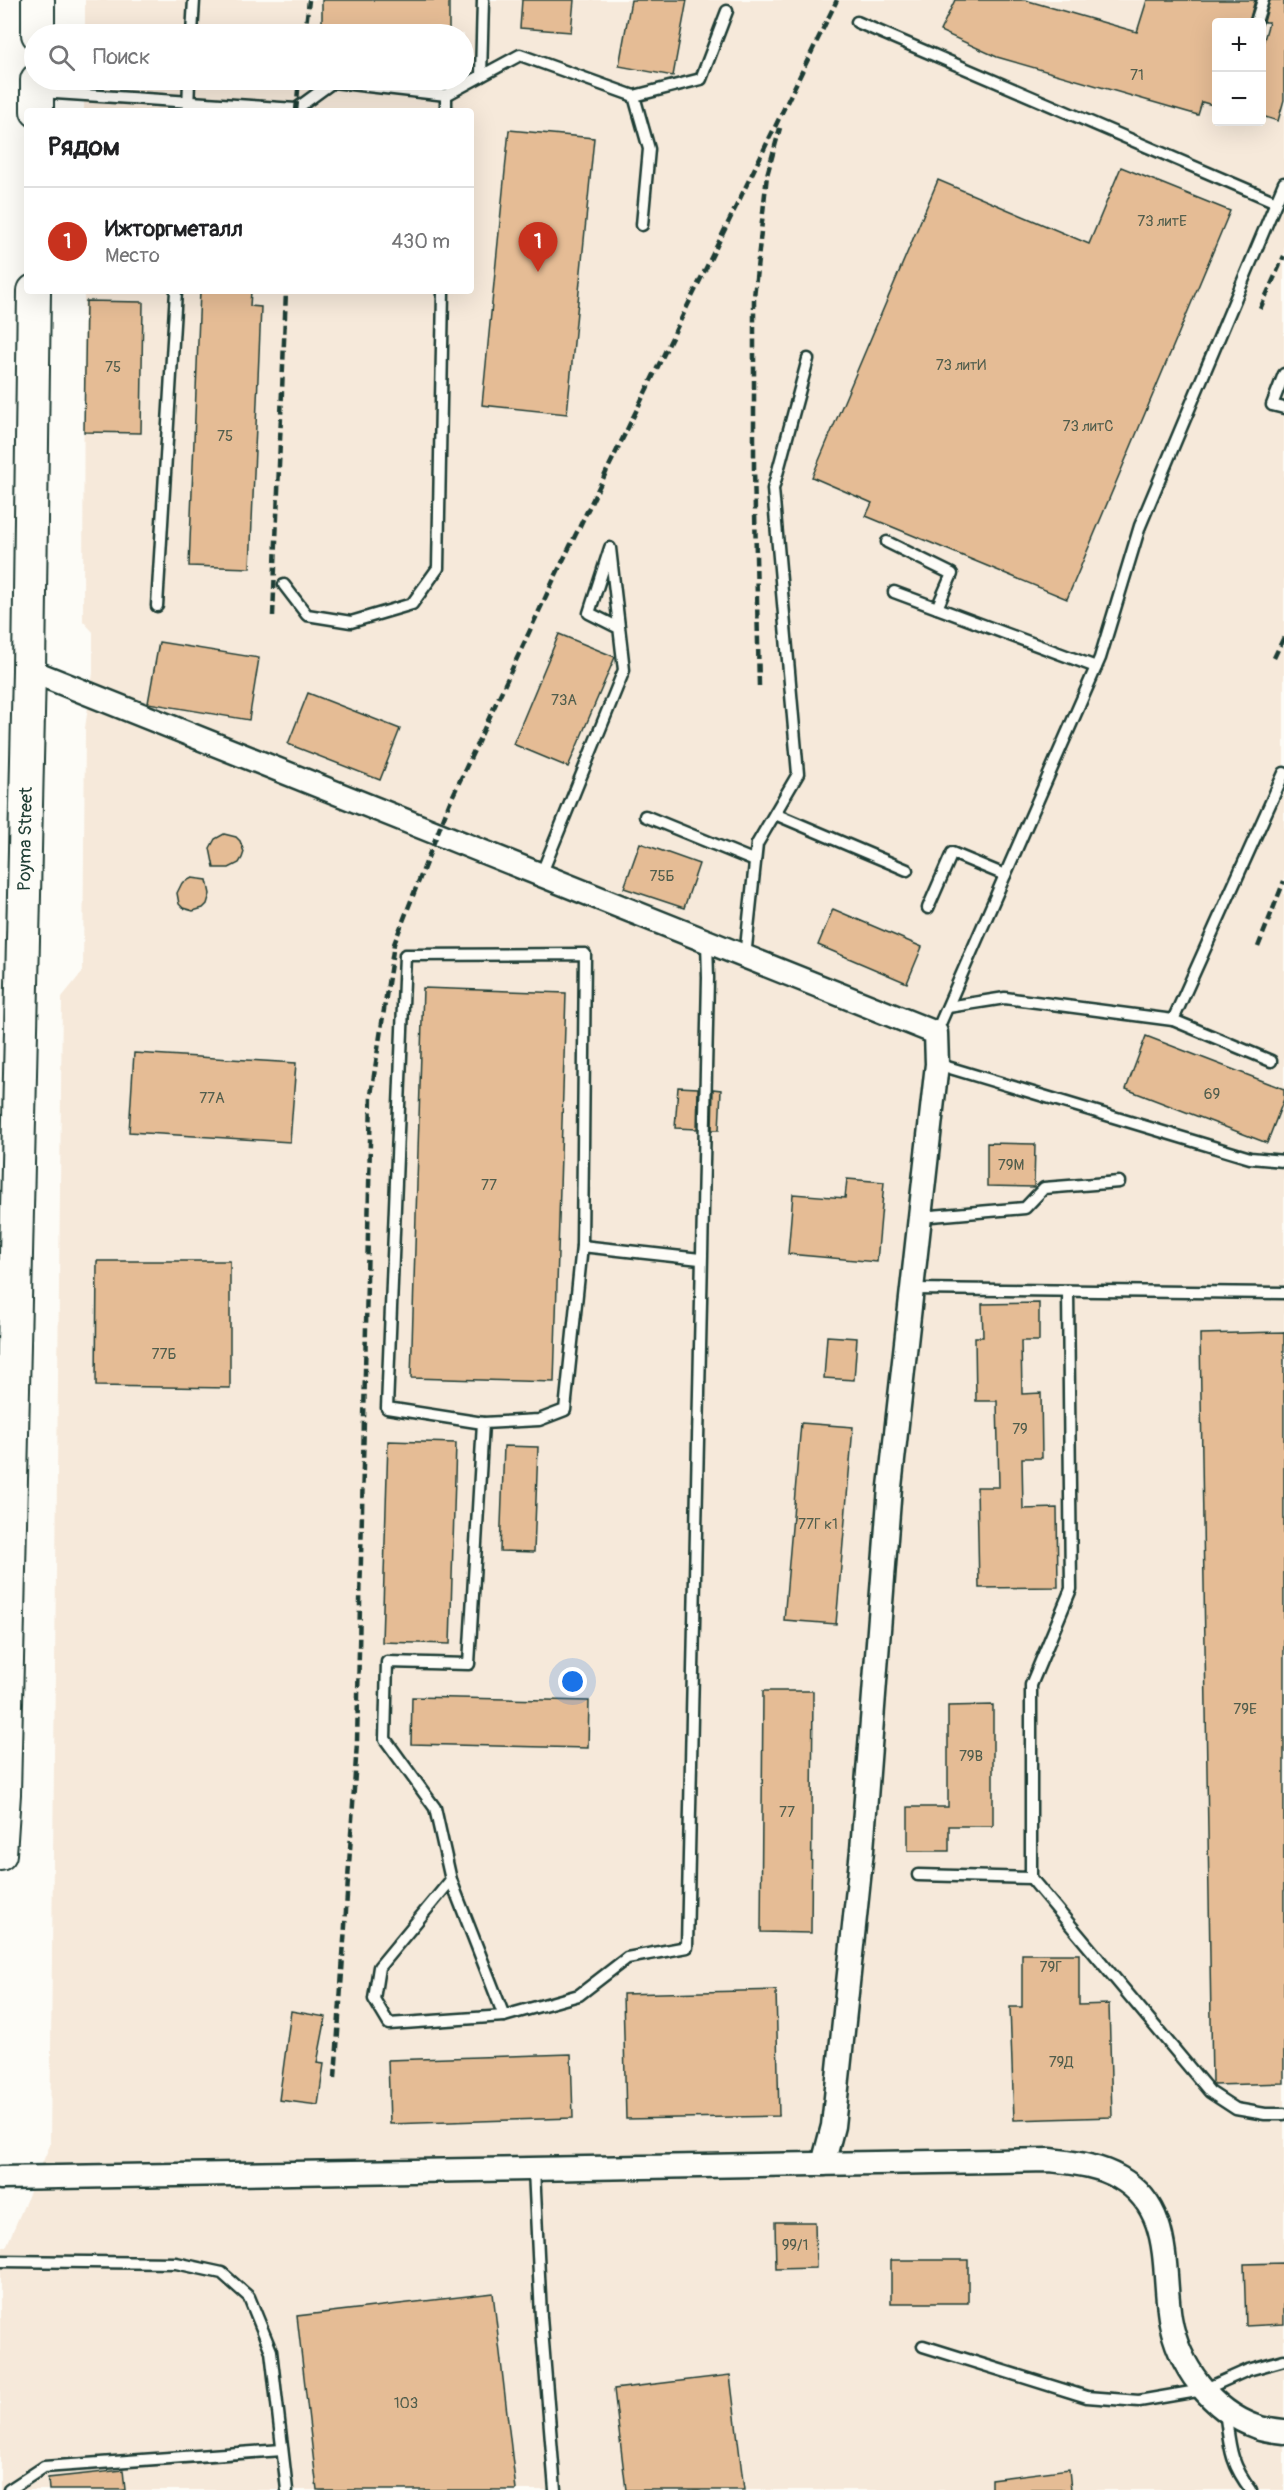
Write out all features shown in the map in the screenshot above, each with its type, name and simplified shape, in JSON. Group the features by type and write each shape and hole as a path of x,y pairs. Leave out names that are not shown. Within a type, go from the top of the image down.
{"main road":[{"path":"38,0 38,24"},
{"name":"Poyma Street","path":"0,1854 4,1782 34,294"}],"street":[{"path":"28,670 936,1033 937,1064 890,1487 857,1896 833,2126 823,2164"},
{"path":"0,2178 1050,2160 1090,2165 1121,2178 1144,2199 1160,2226 1166,2258 1170,2318 1180,2354 1203,2390 1225,2411 1257,2428 1284,2432"}],"lane":[{"path":"193,24 194,0"},
{"path":"481,76 483,0"},
{"path":"1257,18 1263,0"},
{"path":"474,80 520,55 634,96 701,80 727,11"},
{"path":"857,22 1276,202"},
{"path":"188,106 189,90"},
{"path":"298,108 322,90"},
{"path":"403,90 446,95 455,90"},
{"path":"37,94 188,106 261,108"},
{"path":"446,95 446,108"},
{"path":"634,96 649,149 642,225"},
{"path":"936,1033 1096,667 1140,526 1284,183"},
{"path":"157,606 177,294"},
{"path":"284,585 307,615 351,622 412,604 438,568 443,294"},
{"path":"745,957 757,844 798,774 773,489 808,359"},
{"path":"1284,374 1272,405 1284,408"},
{"path":"887,542 952,574 937,608"},
{"path":"541,875 624,670 610,548 589,613 619,628"},
{"path":"894,592 1096,667"},
{"path":"1173,1020 1284,773"},
{"path":"775,814 907,870"},
{"path":"645,816 755,861"},
{"path":"928,908 952,853 1005,875"},
{"path":"452,1880 380,1967 374,1999 389,2024 504,2016 579,1995 627,1958 687,1947 707,941"},
{"path":"585,954 582,1246 566,1410 539,1420 483,1423 387,1408 405,955 585,954"},
{"path":"948,1007 1005,998 1173,1020 1271,1061"},
{"path":"937,1064 1250,1158 1284,1161"},
{"path":"920,1217 1025,1208 1044,1188 1119,1182"},
{"path":"582,1246 700,1259"},
{"path":"912,1289 1284,1293"},
{"path":"1068,1291 1071,1589 1031,1685 1031,1878 1210,2092 1236,2109 1265,2114 1284,2114"},
{"path":"483,1423 469,1664 387,1662 385,1739 435,1808 452,1880 504,2016"},
{"path":"918,1875 1031,1878"},
{"path":"534,2170 541,2317 555,2490"},
{"path":"0,2261 176,2263 222,2273 249,2297 271,2351 287,2490"},
{"path":"923,2346 1087,2397 1139,2401 1203,2390 1248,2370 1284,2360"},
{"path":"1225,2411 1232,2459 1237,2473 1251,2490"},
{"path":"9,2490 44,2467 282,2450"}],"shaded area":[{"path":"85,0 1284,0 1284,2490 0,2490 0,2260 3,2247 6,2247 50,2145 62,997 83,971 85,728 93,673 93,632 83,621 84,294 474,294 474,108 84,108 84,90 474,90 474,24 85,24"}],"building":[{"path":"322,0 449,0 449,24 322,24"},
{"path":"522,0 574,0 571,32 520,28"},
{"path":"631,0 687,0 673,76 619,66"},
{"path":"955,0 1025,0 1137,32 1147,0 1255,0 1250,18 1212,18 1212,105 1202,102 1198,115 997,57 940,31"},
{"path":"1270,0 1284,0 1284,100 1278,121 1266,117 1266,33 1269,22 1266,22"},
{"path":"509,130 594,138 567,414 482,405"},
{"path":"1121,167 1230,211 1067,599 866,516 872,503 812,477 938,180 1089,244"},
{"path":"200,294 251,294 250,306 261,307 250,568 189,566"},
{"path":"86,301 143,302 141,433 84,432"},
{"path":"559,634 615,657 568,767 513,744"},
{"path":"159,642 259,658 249,720 148,703"},
{"path":"308,693 400,729 380,780 288,744"},
{"path":"224,834 236,837 244,852 239,863 229,868 214,868 210,848 215,839"},
{"path":"640,843 699,864 684,908 624,888"},
{"path":"192,878 207,880 210,894 203,908 193,911 179,904 177,893 182,883"},
{"path":"833,909 922,947 907,983 818,945"},
{"path":"423,988 566,993 554,1382 411,1378"},
{"path":"1146,1036 1284,1089 1284,1099 1267,1143 1126,1089"},
{"path":"134,1053 296,1063 290,1142 129,1132"},
{"path":"678,1087 698,1088 697,1129 675,1128"},
{"path":"713,1089 721,1090 719,1130 712,1130"},
{"path":"987,1143 1035,1144 1034,1187 987,1186"},
{"path":"847,1179 884,1182 877,1262 788,1254 793,1194 845,1198"},
{"path":"97,1261 230,1261 230,1388 96,1386"},
{"path":"1039,1303 1039,1341 1021,1341 1022,1394 1041,1393 1042,1458 1022,1458 1023,1509 1057,1508 1058,1587 979,1588 977,1487 999,1487 997,1401 976,1401 975,1337 983,1337 982,1304"},
{"path":"1284,1332 1284,2083 1214,2085 1212,2082 1200,1334"},
{"path":"827,1336 857,1338 854,1380 824,1378"},
{"path":"801,1423 853,1427 836,1624 784,1620"},
{"path":"388,1441 456,1443 450,1644 382,1642"},
{"path":"504,1446 538,1447 534,1552 500,1551"},
{"path":"763,1691 813,1691 811,1933 761,1932"},
{"path":"412,1697 589,1701 588,1748 411,1744"},
{"path":"993,1705 993,1826 949,1826 949,1851 908,1851 908,1807 948,1807 948,1706"},
{"path":"1022,1954 1079,1954 1079,2005 1109,2004 1112,2117 1014,2120 1010,2007 1022,2007"},
{"path":"776,1990 779,2116 626,2119 623,1994"},
{"path":"291,2011 326,2017 317,2063 324,2064 318,2105 279,2100"},
{"path":"571,2054 573,2118 390,2124 388,2060"},
{"path":"775,2222 815,2222 816,2268 776,2269"},
{"path":"891,2260 968,2260 968,2303 891,2303"},
{"path":"1284,2263 1284,2324 1246,2326 1244,2264"},
{"path":"493,2293 516,2490 317,2490 297,2316"},
{"path":"730,2375 744,2490 626,2490 614,2389"},
{"path":"1069,2469 1071,2490 991,2490 991,2479"},
{"path":"123,2470 125,2490 49,2490 48,2478"}],"railway":[{"path":"306,24 309,0"},
{"path":"335,2078 357,1743 371,1095 394,944 449,804 553,581 837,0"},
{"path":"296,108 298,90"},
{"path":"759,686 754,468 754,297 767,175 780,128"},
{"path":"1260,309 1284,256"},
{"path":"273,616 286,294"},
{"path":"1274,658 1284,637"},
{"path":"1258,947 1284,881"}],"place":[{"name":"Ижторгметалл","path":"538,272"}]}
